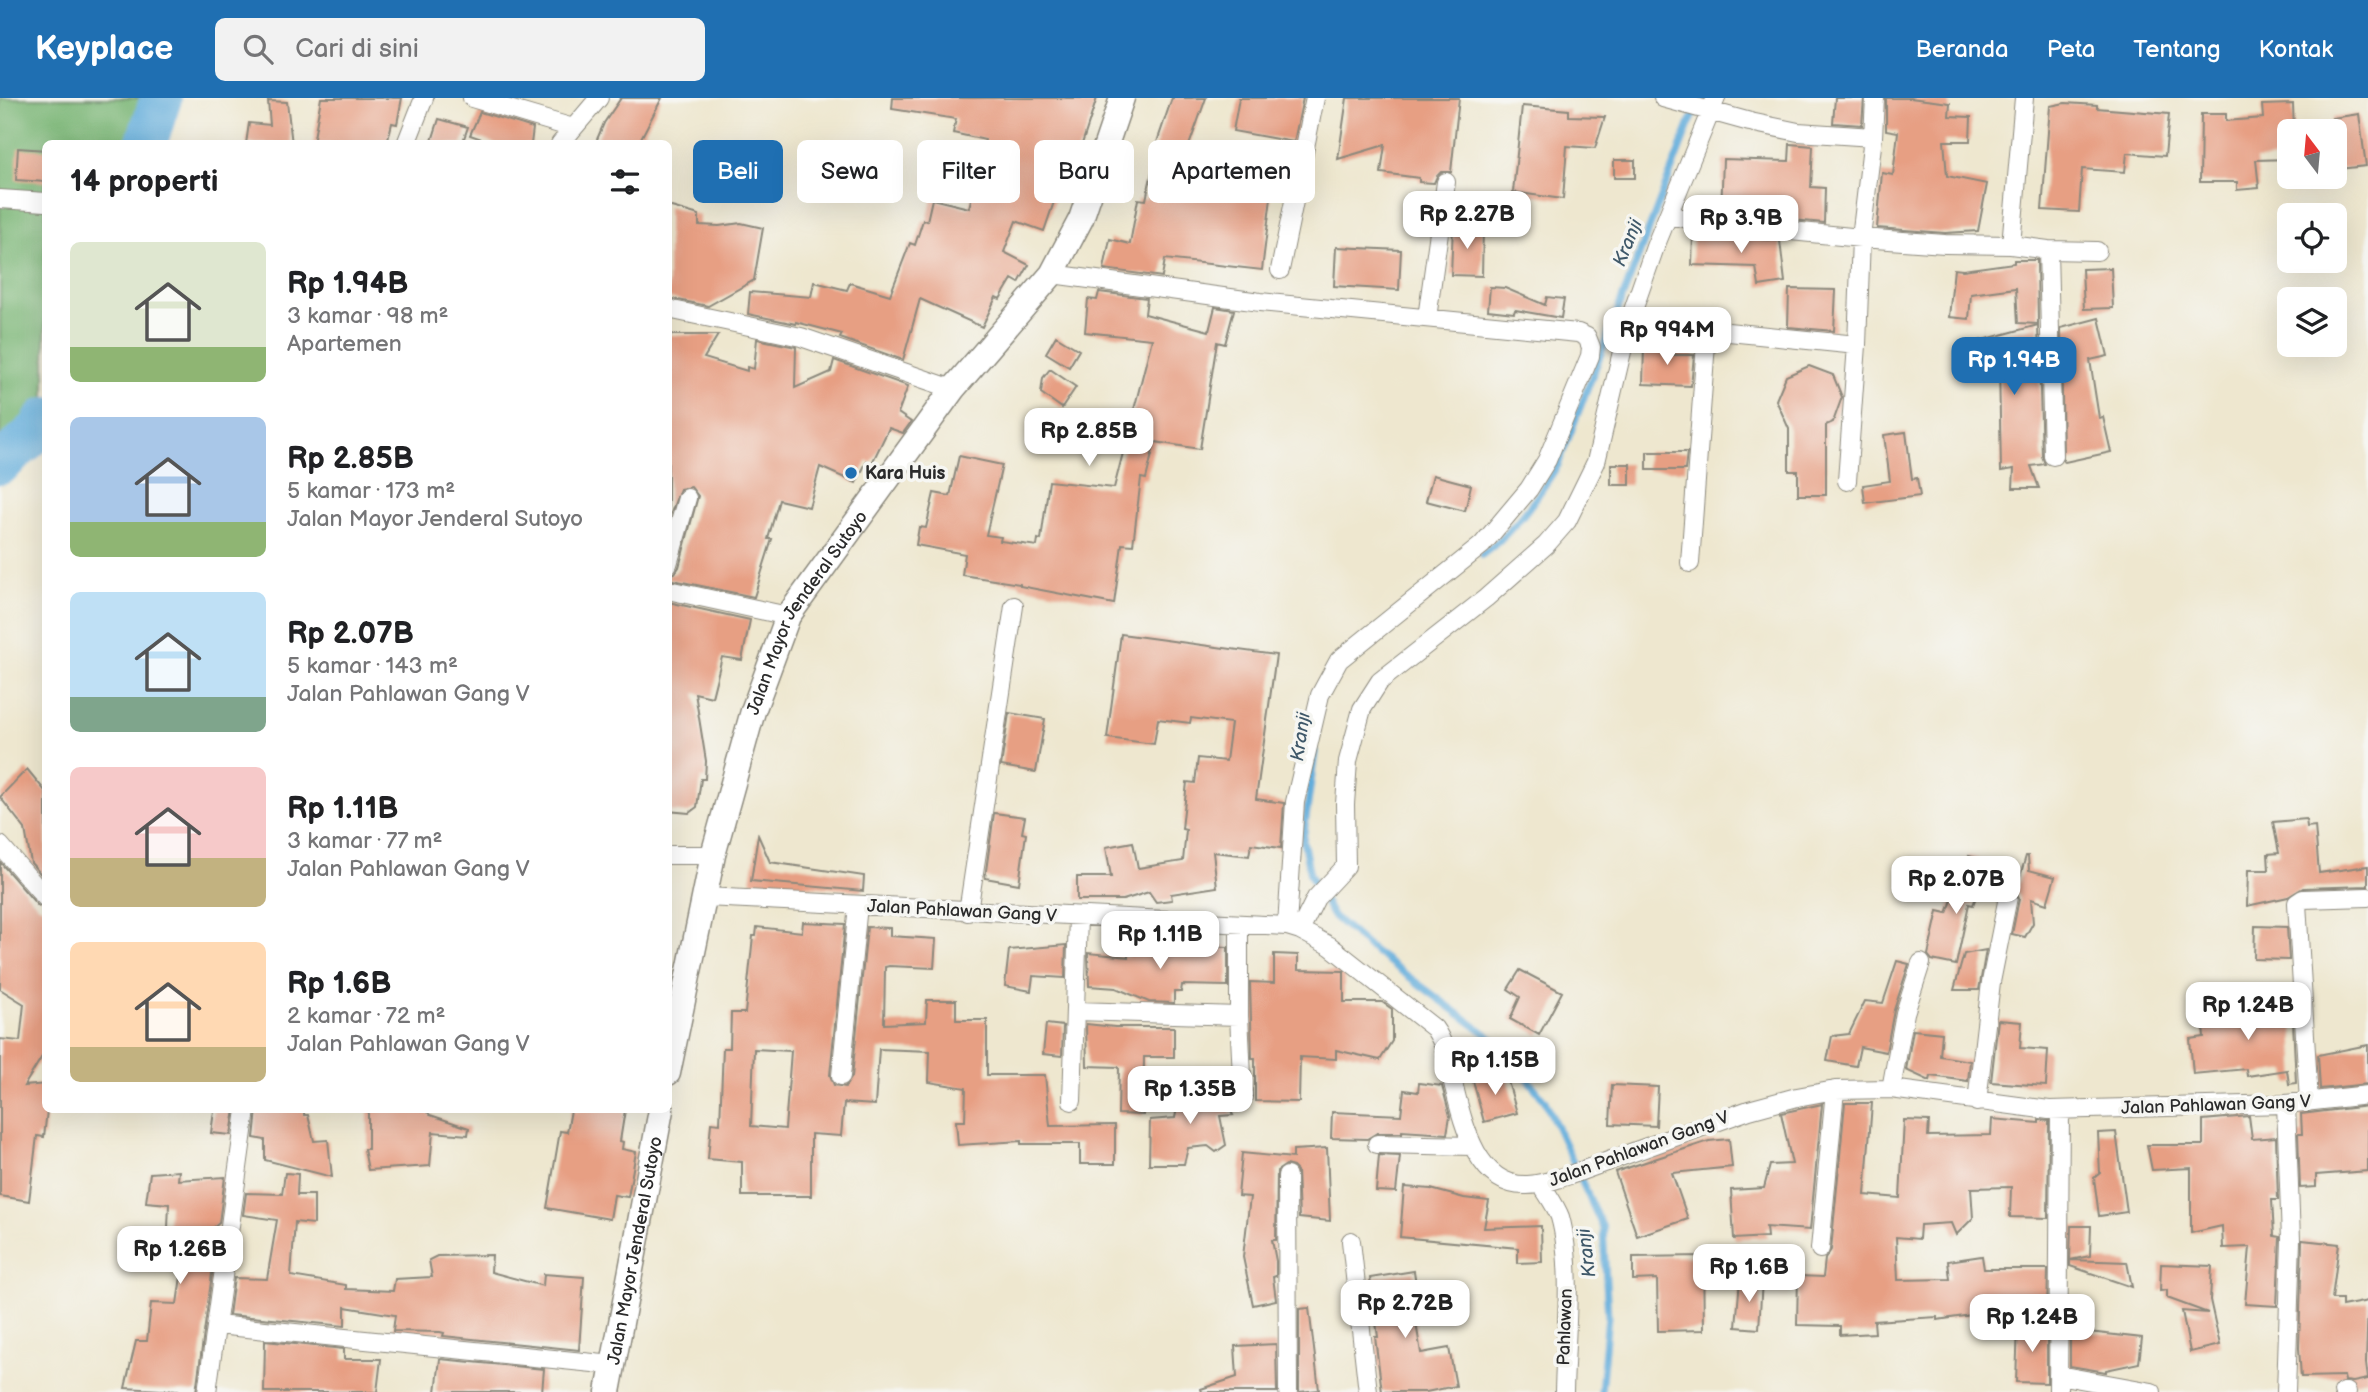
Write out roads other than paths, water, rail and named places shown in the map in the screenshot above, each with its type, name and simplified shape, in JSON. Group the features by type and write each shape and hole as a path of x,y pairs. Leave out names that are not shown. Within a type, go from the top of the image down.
{"main road":[{"name":"Jalan Mayor Jenderal Sutoyo","path":"672,1039 713,855 753,711 788,616 953,389 1052,274 1082,219 1122,98"},
{"name":"Jalan Mayor Jenderal Sutoyo","path":"608,1392 661,1113"}],"street":[{"path":"408,140 424,98"},
{"path":"472,98 573,128"},
{"path":"564,140 599,98"},
{"path":"1280,270 1315,98"},
{"path":"1663,98 1707,106 1798,132 1873,137"},
{"path":"1847,481 1857,345 1861,238 1875,98"},
{"path":"2011,245 2024,98"},
{"path":"1294,928 1316,898 1346,866 1345,804 1348,761 1362,709 1380,681 1486,598 1546,545 1567,521 1596,462 1629,322 1670,215 1707,106"},
{"path":"1427,318 1446,182"},
{"path":"0,199 42,202"},
{"path":"1670,215 1702,222 1861,238 2097,251"},
{"path":"2048,250 2053,456"},
{"path":"1052,274 1260,302 1578,332 1587,337 1591,347 1590,356 1547,460 1529,489 1482,545 1339,660 1320,695 1295,802 1294,928"},
{"path":"672,310 801,337 953,389"},
{"path":"1629,322 1857,345"},
{"path":"1690,563 1707,329"},
{"path":"672,550 687,498"},
{"path":"672,591 788,616"},
{"path":"968,912 1014,606"},
{"path":"0,845 42,893"},
{"path":"672,855 713,855"},
{"name":"Jalan Pahlawan Gang V","path":"705,897 1294,928 1330,946 1434,1028 1443,1045 1473,1146 1492,1172 1509,1183 1524,1186 1570,1175 1749,1110 1835,1090 1891,1089 1977,1102 2060,1110 2286,1104 2368,1096"},
{"path":"1977,1102 1991,982 2008,897"},
{"path":"2309,1102 2297,903 2303,899 2368,897"},
{"path":"841,1076 858,905"},
{"path":"1072,1101 1078,917"},
{"path":"1239,925 1239,1016 1243,1097"},
{"path":"1891,1089 1905,1013 1921,963"},
{"path":"1076,1011 1239,1016"},
{"path":"1820,1249 1835,1090"},
{"path":"2286,1104 2293,1391"},
{"path":"2060,1110 2058,1383 2152,1392"},
{"path":"207,1392 246,1113"},
{"path":"1377,1144 1473,1146"},
{"path":"1287,1176 1288,1392"},
{"name":"Pahlawan","path":"1541,1184 1560,1216 1564,1243 1567,1275 1564,1392"},
{"path":"1351,1241 1368,1392"},
{"path":"216,1325 613,1365"}],"waterway":[{"path":"147,140 161,98"},
{"name":"Kranji","path":"1482,555 1515,525 1558,465 1689,125 1703,98"},
{"path":"0,464 42,424"},
{"name":"Kranji","path":"1315,752 1303,840 1310,875 1332,915 1370,948 1501,1045 1545,1101 1603,1228 1608,1316 1601,1392"}],"place":[{"name":"Kara Huis","path":"851,473"}]}
